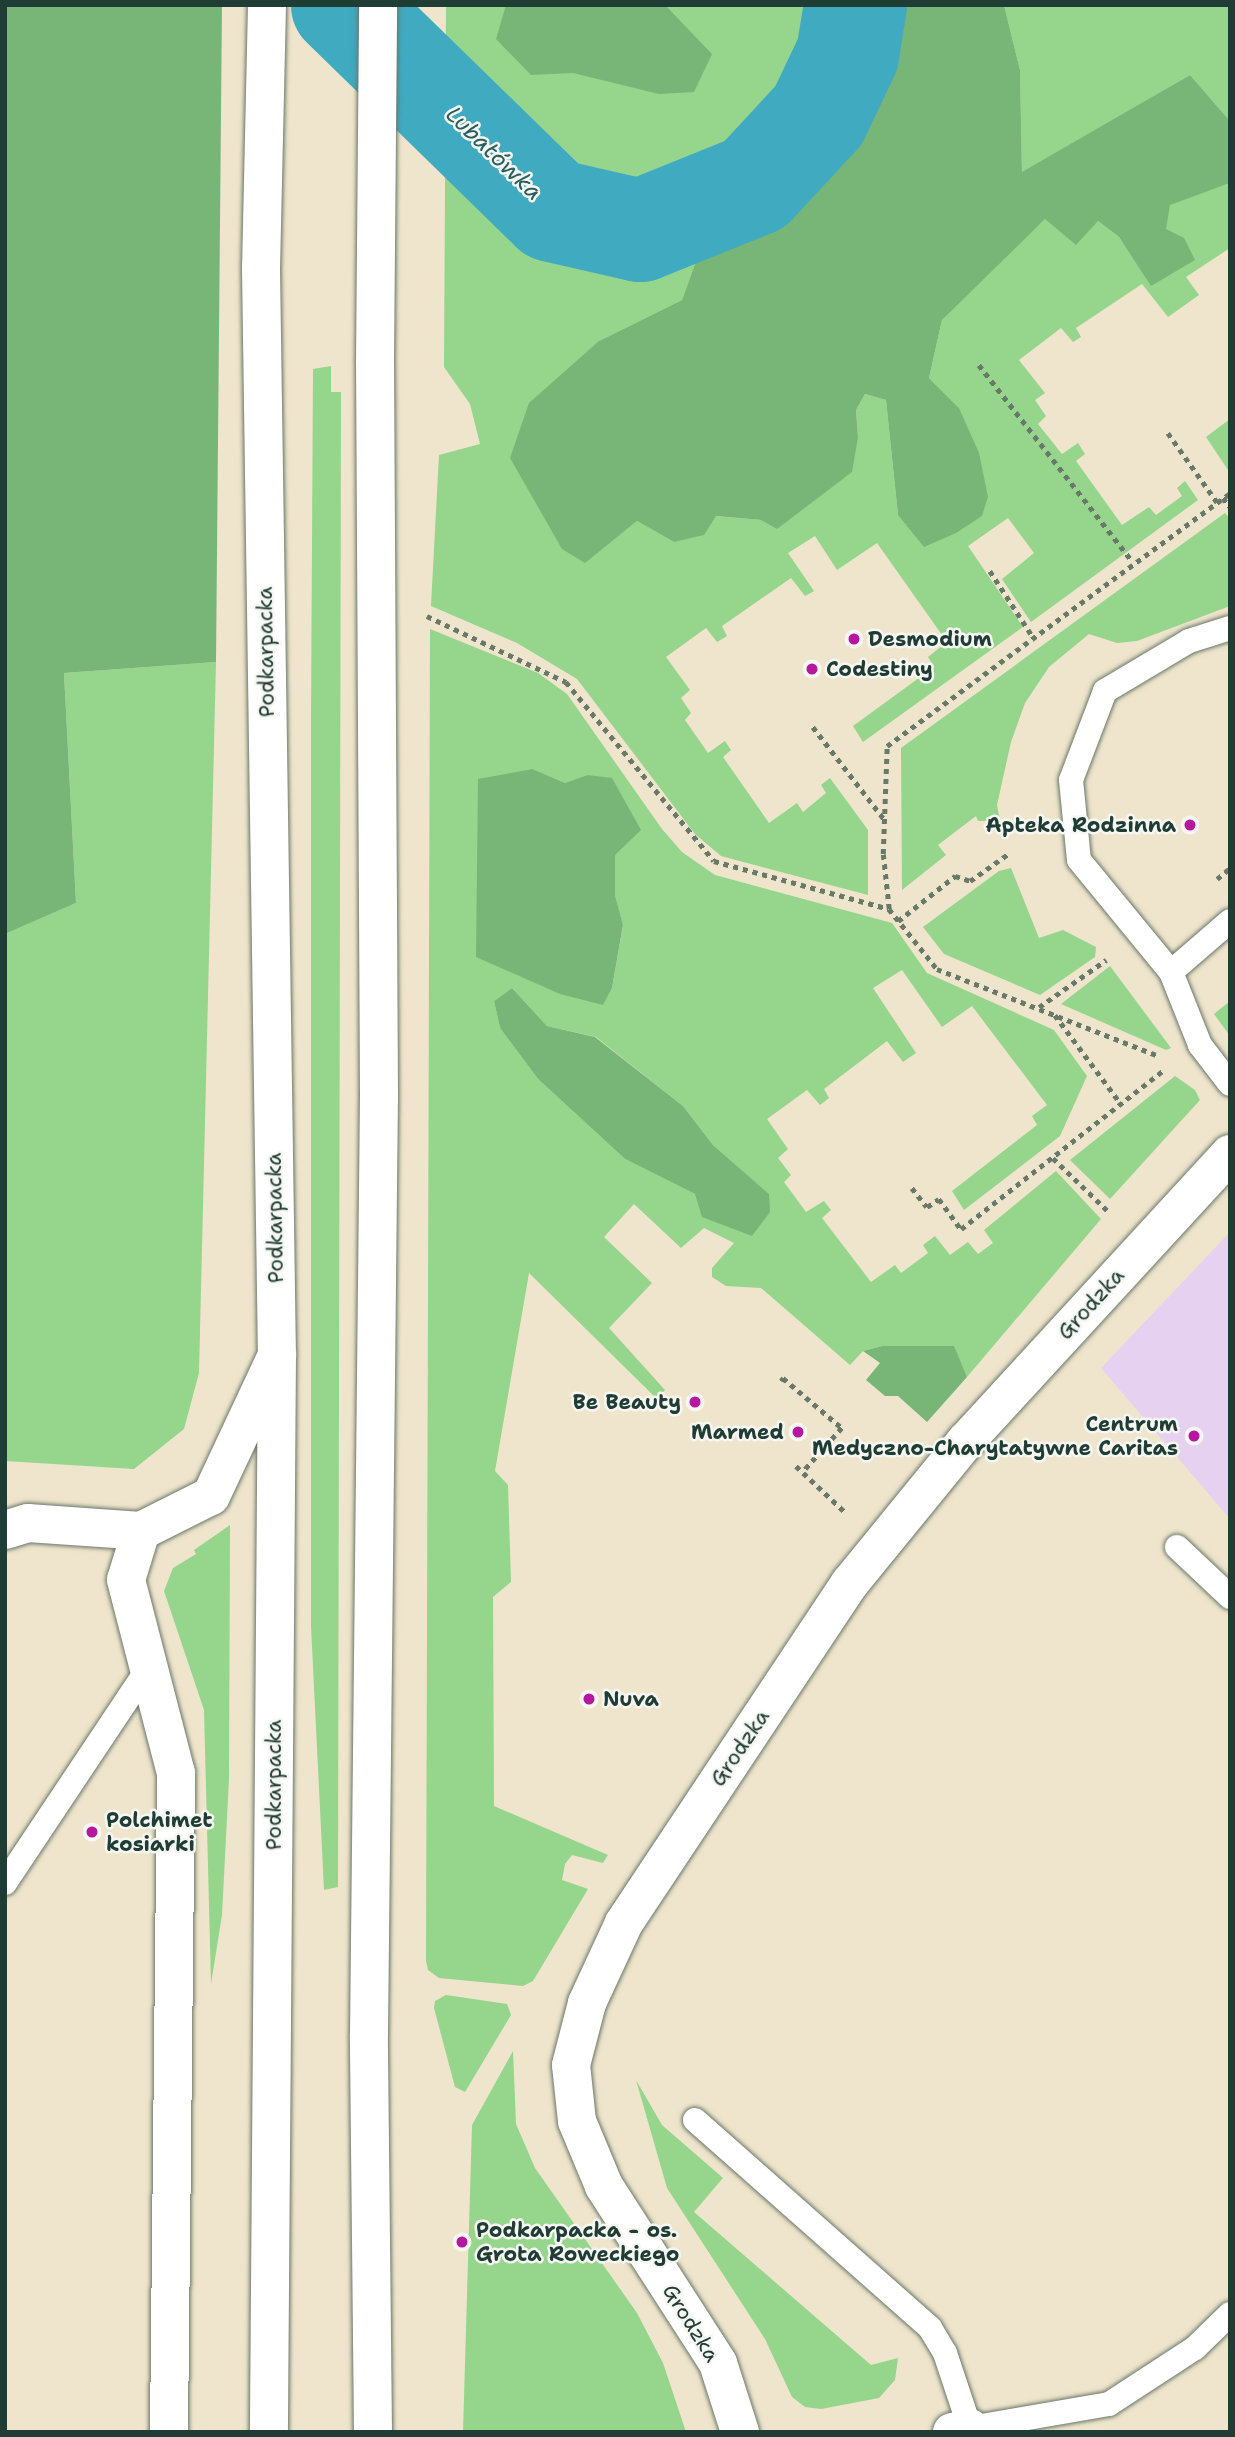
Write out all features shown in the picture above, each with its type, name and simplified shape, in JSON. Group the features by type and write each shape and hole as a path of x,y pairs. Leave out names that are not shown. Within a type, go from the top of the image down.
{"main road":[{"name":"Podkarpacka","path":"267,5 261,268 277,1355 269,2432"},
{"path":"373,2432 370,1992 379,1094 375,362 378,5"},
{"name":"Grodzka","path":"740,2432 718,2363 604,2186 577,2121 571,2064 587,2003 624,1923 850,1583 966,1441 1230,1154"},
{"path":"5,1530 28,1523 141,1531 211,1496 277,1355"},
{"path":"141,1531 126,1580 176,1773 169,2432"}],"lane":[{"path":"1230,628 1189,640 1105,691 1071,780 1079,860 1171,972 1200,1045 1230,1084"},
{"path":"1171,972 1230,921"},
{"path":"1177,1547 1230,1597"},
{"path":"5,1883 149,1667"},
{"path":"695,2120 930,2328 945,2353 964,2431 1108,2404 1195,2348 1230,2315"}],"path":[{"path":"979,365 1133,562"},
{"path":"1168,433 1217,502"},
{"path":"912,1188 927,1207 939,1199 961,1229 1173,1061 937,969 889,909 884,820 887,746 1230,493"},
{"path":"1223,498 1230,507"},
{"path":"990,571 1033,637"},
{"path":"426,616 566,682 714,861 889,909"},
{"path":"813,727 884,820"},
{"path":"898,921 955,876 970,881 1008,854"},
{"path":"1038,1008 1106,960"},
{"path":"1055,1014 1121,1104"},
{"path":"1053,1158 1113,1217"},
{"path":"781,1381 783,1378 842,1428 803,1472"},
{"path":"796,1466 853,1519"}],"shaded area":[{"name":"Centrum Medyczno-Charytatywne Caritas","path":"1230,1232 1230,1519 1101,1368"}],"green space":[{"path":"5,5 222,5 216,662 64,673 76,903 5,934"},
{"path":"446,5 874,5 875,78 796,184 701,247 682,300 599,341 585,562 637,521 674,542 715,516 761,520 858,437 856,410 865,394 886,400 898,515 959,408 929,378 942,320 988,271 1045,219 1098,221 1119,237 1152,286 1170,204 1230,183 1230,248 1186,277 1199,295 1168,317 1142,284 1076,328 1081,337 1073,342 1061,328 1019,360 1045,393 1035,400 1046,416 1038,424 1062,454 1078,443 1085,454 1076,461 1122,525 1149,507 1156,515 1182,496 1177,488 1185,481 1198,500 1031,622 1002,579 1034,553 1008,518 968,546 1023,627 863,742 853,726 934,667 928,657 947,642 877,543 837,570 815,536 788,553 814,591 805,596 791,578 722,626 727,636 717,642 706,628 666,657 690,690 681,698 691,713 685,720 708,753 725,741 731,750 723,757 769,823 797,803 803,812 826,793 821,785 830,778 868,830 868,895 721,856 695,834 577,679 517,643 431,606 439,455 480,444 470,404 444,367"},
{"path":"506,5 665,5 712,54 694,92 659,94 573,73 531,75 496,39"},
{"path":"874,5 1004,5 1020,70 1022,172 1190,75 1230,121 1230,183 1170,205 1166,229 1184,238 1195,260 1151,286 1119,237 1098,221 1076,245 1045,219 942,320 929,378 959,408 979,453 988,497 982,516 956,533 924,547 898,515 886,400 865,394 856,410 858,437 852,472 777,529 761,520 716,516 704,535 674,542 637,521 585,563 562,549 510,458 529,403 599,341 682,300 701,247 796,184 875,78"},
{"path":"1004,5 1230,5 1230,121 1190,75 1022,173 1020,70"},
{"path":"331,366 331,392 341,392 338,1887 324,1890 311,1626 311,719 313,369"},
{"path":"1230,419 1230,473 1206,437"},
{"path":"1225,513 1230,519 1230,606 1137,641 1117,643 1089,634 1049,667 1025,703 1011,742 997,805 1000,821 978,821 976,816 938,845 946,855 902,890 901,748"},
{"path":"430,629 538,673 567,694 662,829 682,852 715,875 892,923 927,973 1054,1030 1087,1076 1060,1136 964,1210 952,1191 1037,1125 1032,1116 1047,1105 972,1006 942,1027 902,970 873,988 916,1053 903,1062 887,1041 824,1089 829,1098 820,1105 807,1090 767,1119 788,1149 778,1158 791,1175 784,1182 806,1212 824,1201 831,1210 822,1218 871,1282 895,1265 901,1273 928,1253 923,1245 935,1236 950,1255 968,1242 978,1254 993,1243 984,1230 1056,1171 1101,1219 967,1377 953,1346 882,1346 863,1351 850,1365 761,1288 726,1286 712,1277 712,1268 734,1243 704,1228 681,1248 634,1204 604,1237 652,1283 609,1328 665,1390 657,1399 529,1273 495,1471 508,1485 511,1582 493,1597 494,1806 608,1855 603,1863 572,1855 565,1864 562,1880 588,1889 533,1981 523,1986 439,1978 428,1970","holes":["533,769 565,783 587,775 615,855 615,895 623,926 612,988 603,1004 477,957","512,988 547,1026 596,1037 683,1106 713,1145 768,1194 752,1236 695,1194 625,1159 538,1079 500,1028 494,1001"]},
{"path":"216,662 199,1373 184,1429 134,1469 5,1461 5,934 76,903 64,673"},
{"path":"533,769 565,783 587,775 612,778 641,830 615,855 615,895 623,925 612,988 603,1005 560,994 476,957 478,779"},
{"path":"1011,868 1039,938 1063,930 1096,947 1095,957 1040,995 944,954 923,927 999,871"},
{"path":"1110,966 1171,1048 1166,1050 1061,1004"},
{"path":"512,988 547,1026 595,1037 683,1106 713,1145 769,1194 770,1212 752,1236 702,1217 695,1194 625,1159 538,1079 500,1028 494,1001"},
{"path":"1230,1001 1230,1036 1214,1014"},
{"path":"1175,1076 1195,1090 1200,1100 1110,1199 1070,1160"},
{"path":"882,1346 954,1346 967,1377 927,1422 898,1396 885,1396 866,1380 880,1363 863,1351"},
{"path":"230,1525 229,1779 222,1915 211,1984 204,1710 164,1591 173,1568 196,1554 194,1550"},
{"path":"446,1995 507,2004 511,2015 465,2092 455,2087 434,2008 435,2001"},
{"path":"513,2051 516,2124 535,2168 637,2313 663,2363 686,2432 463,2432 472,2125"},
{"path":"636,2080 662,2125 723,2178 694,2212 871,2365 898,2358 895,2380 879,2398 821,2409 805,2407 792,2397 765,2339 667,2188"}],"waterway":[{"name":"Lubatówka","path":"342,5 552,210 640,230 754,184 818,115 847,54 855,5"}],"place":[{"name":"Desmodium","path":"854,639"},
{"name":"Codestiny","path":"812,669"},
{"name":"Apteka Rodzinna","path":"1190,825"},
{"name":"Be Beauty","path":"695,1402"},
{"name":"Marmed","path":"798,1432"},
{"name":"Centrum Medyczno-Charytatywne Caritas","path":"1194,1436"},
{"name":"Nuva","path":"589,1699"},
{"name":"Polchimet kosiarki","path":"92,1832"},
{"name":"Podkarpacka - os. Grota Roweckiego","path":"462,2242"}]}
